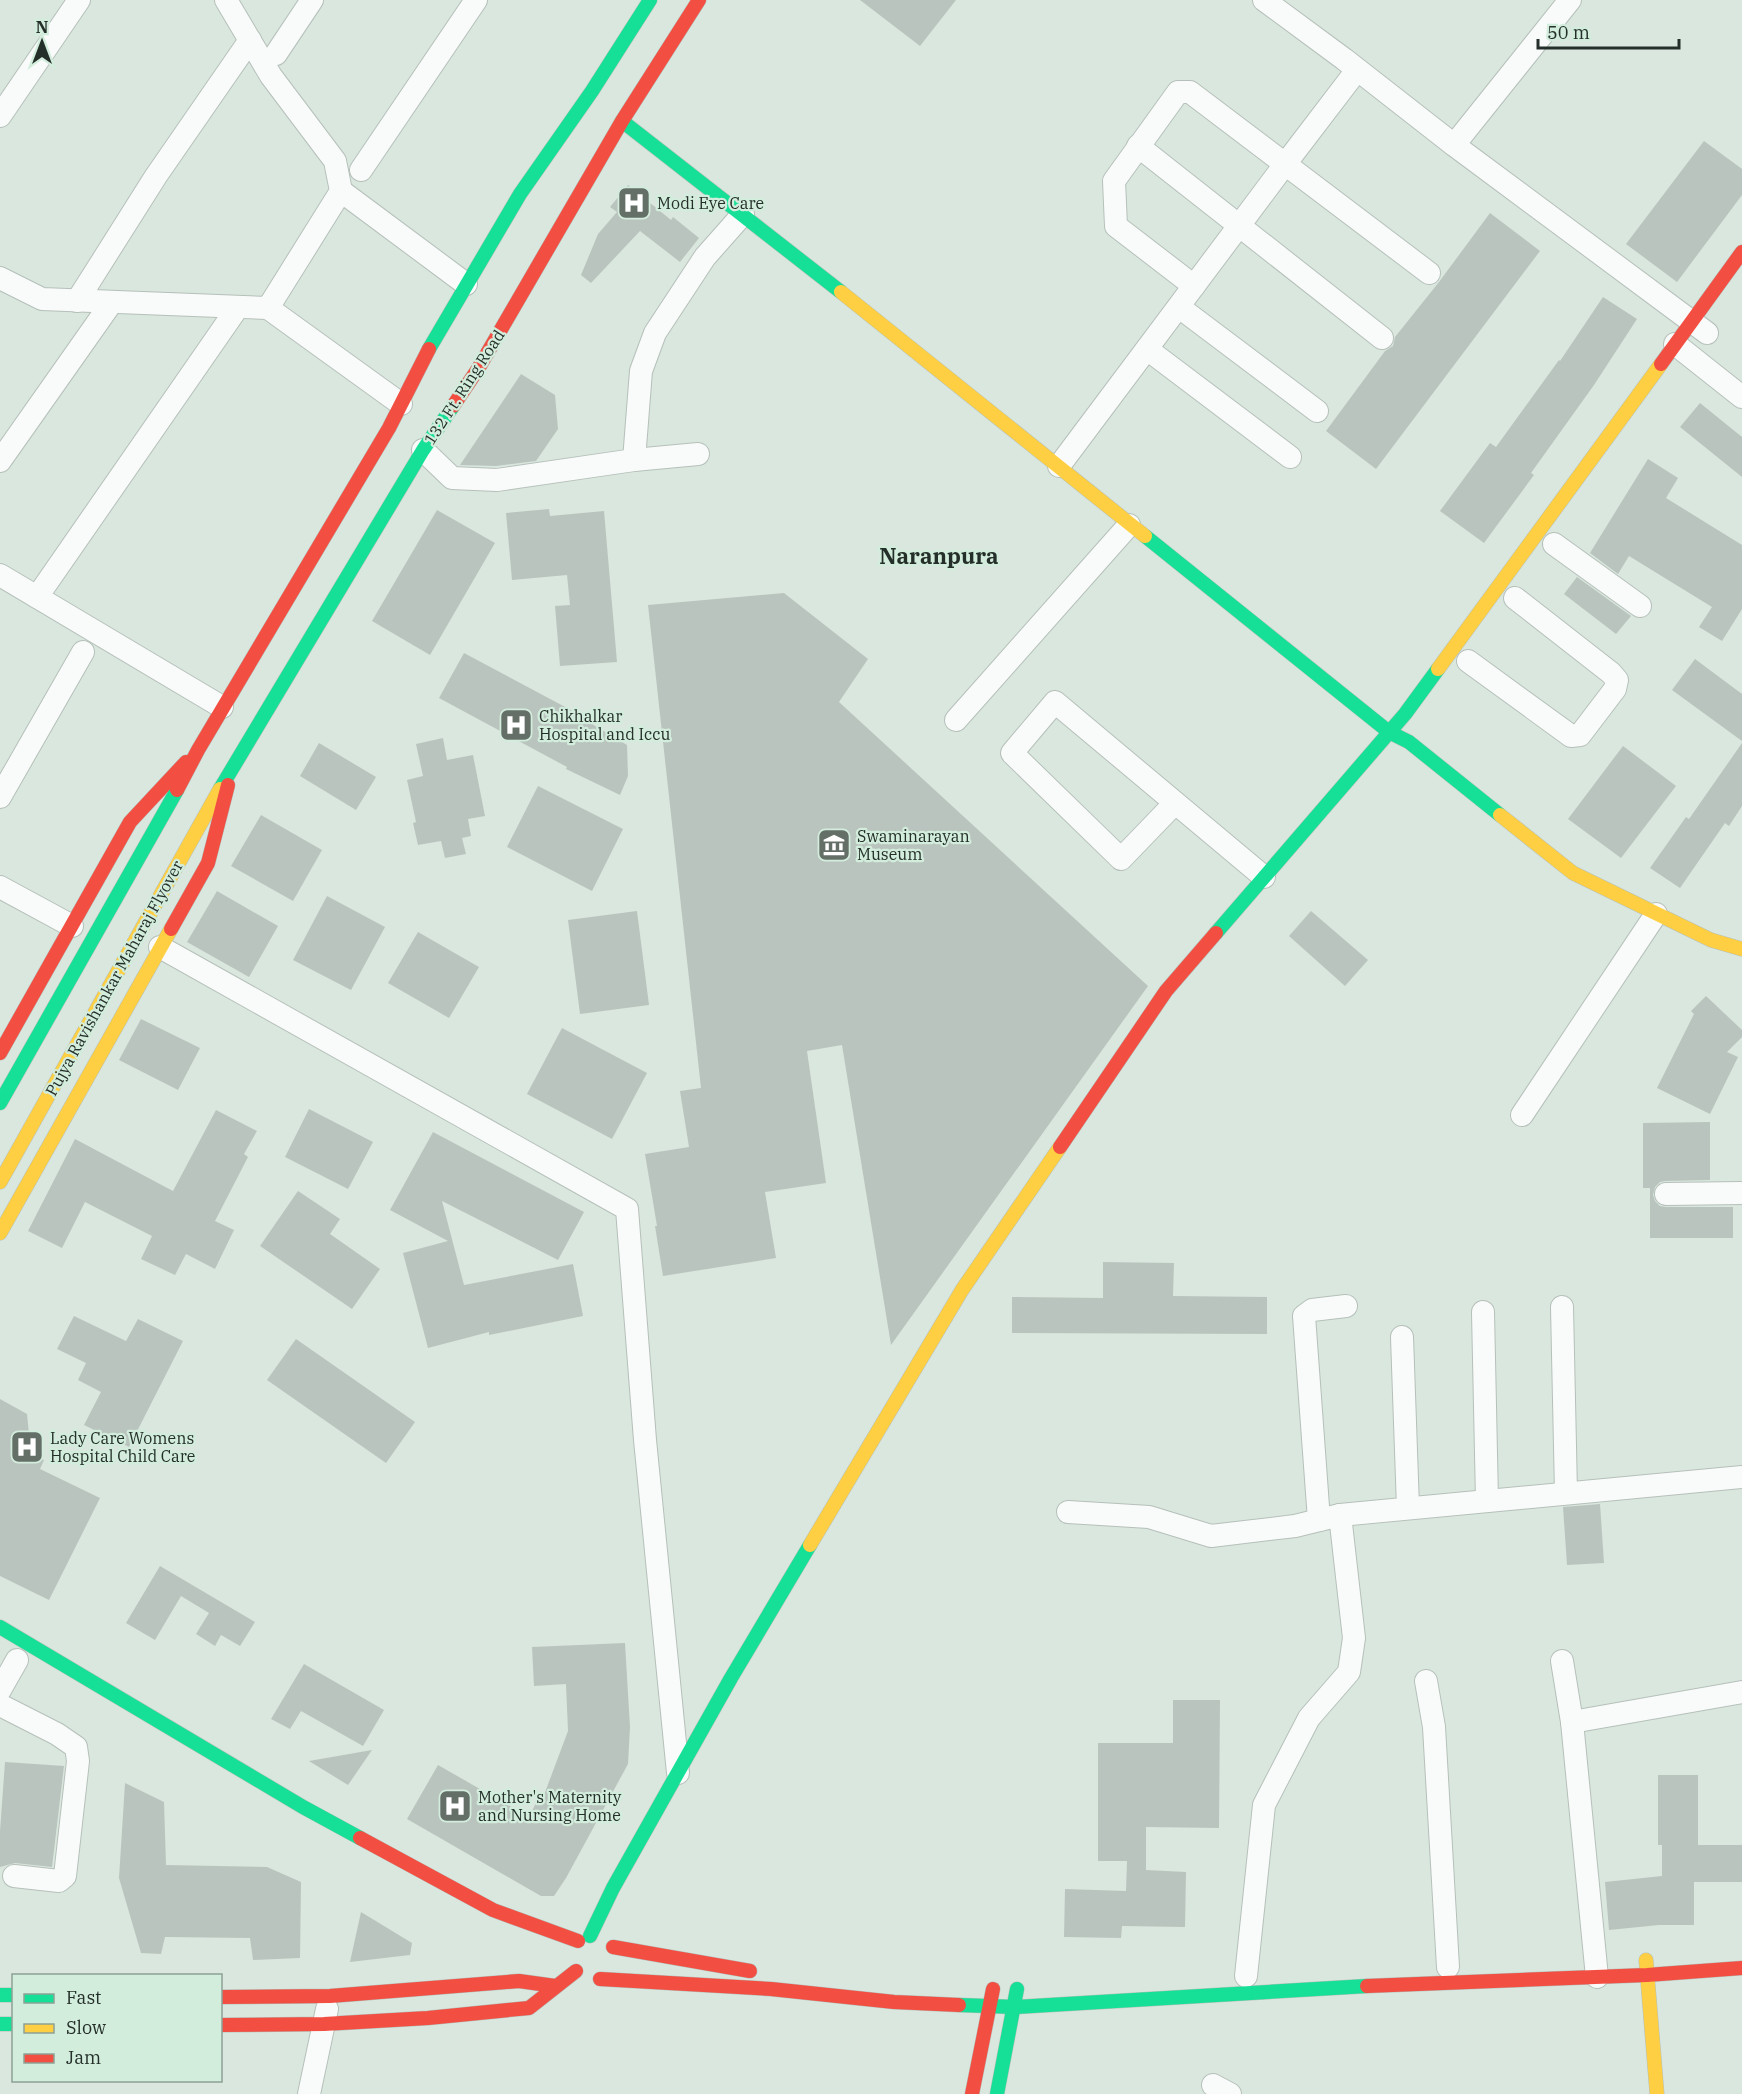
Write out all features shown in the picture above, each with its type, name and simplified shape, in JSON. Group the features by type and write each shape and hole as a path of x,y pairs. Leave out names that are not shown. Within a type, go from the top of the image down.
{"main road":[{"name":"132 Ft. Ring Road","path":"230,775 423,450 478,369 622,121 699,0"},
{"path":"0,1103 222,707 389,428 431,344 466,284 520,194 592,90 645,2"},
{"path":"622,121 1059,466 1129,525 1389,732 1408,742 1573,873 1711,940 1742,949"},
{"path":"222,2025 324,2024 428,2018 529,2008 555,1986 577,1952 731,1678 962,1290 1167,991 1405,714 1684,355 1704,326 1742,252"},
{"path":"1684,355 1704,326"},
{"path":"0,1053 130,822 198,750"},
{"path":"0,1233 208,863 230,775"},
{"name":"Pujya Ravishankar Maharaj Flyover","path":"0,1182 215,796 230,775"},
{"path":"0,1627 303,1807 493,1910 577,1952 586,1979 771,1989 894,2002 1015,2007 1249,1979 1593,1965 1647,1975 1742,1968"},
{"path":"577,1952 603,1938 613,1949 761,1973"},
{"path":"600,1979 611,1972 613,1949"},
{"path":"1647,1960 1657,2094"},
{"path":"222,1997 330,1996 519,1981 555,1986"},
{"path":"972,2094 990,2007 987,1989 1023,1989 1015,2007 997,2094"}],"street":[{"path":"0,116 79,0"},
{"path":"226,0 271,76 335,161 341,191 466,284"},
{"path":"276,54 312,0"},
{"path":"361,170 476,0"},
{"path":"1264,0 1454,145 1704,326"},
{"path":"1454,145 1566,1"},
{"path":"77,301 156,176 250,40"},
{"path":"1059,466 1358,70"},
{"path":"1194,286 1116,226 1114,181 1178,92 1190,92 1429,273"},
{"path":"1138,146 1238,227 1382,338"},
{"path":"268,308 341,191"},
{"path":"634,460 641,371 654,333 705,257 742,214"},
{"path":"0,278 42,299 268,308 400,404"},
{"path":"0,462 112,302"},
{"path":"37,597 238,307"},
{"path":"1179,308 1317,411"},
{"path":"1147,349 1290,457"},
{"path":"1684,355 1742,397"},
{"path":"423,450 452,478 497,480 634,460 698,454"},
{"path":"956,720 1129,525"},
{"path":"1554,544 1640,606"},
{"path":"0,575 222,707"},
{"path":"1468,661 1571,736 1580,735 1616,689 1617,680 1611,673 1515,598"},
{"path":"0,797 6,774 83,652"},
{"path":"1175,803 1121,859 1012,753 1055,702 1264,877"},
{"path":"0,887 72,926"},
{"path":"1522,1115 1656,914"},
{"path":"160,947 627,1209 645,1440 678,1773"},
{"path":"1666,1194 1742,1193"},
{"path":"1249,1979 1264,1805 1310,1718 1349,1672 1354,1638 1329,1517 1304,1316 1312,1310 1346,1306"},
{"path":"1562,1307 1566,1493"},
{"path":"1483,1312 1487,1501"},
{"path":"1402,1337 1408,1508"},
{"path":"1068,1512 1149,1518 1211,1536 1295,1527 1329,1517 1408,1508 1742,1477"},
{"path":"0,1690 18,1660"},
{"path":"1562,1661 1572,1722 1593,1965"},
{"path":"1426,1681 1434,1727 1450,1967"},
{"path":"1572,1722 1742,1692"},
{"path":"0,1705 57,1734 75,1748 78,1761 65,1876 58,1881 14,1876"},
{"path":"309,2094 330,1996"}],"building":[{"path":"860,0 956,0 920,46"},
{"path":"1704,141 1742,169 1742,195 1677,282 1626,244"},
{"path":"628,185 671,220 673,217 699,238 680,262 640,231 591,283 581,275 598,234 617,212 610,207"},
{"path":"1490,213 1540,251 1376,469 1326,431 1385,351 1393,346 1395,337"},
{"path":"1603,297 1637,319 1594,385 1531,473 1534,475 1484,543 1440,511 1490,443 1496,447 1560,361"},
{"path":"521,374 555,395 558,429 536,461 496,466 460,465"},
{"path":"1700,403 1742,437 1742,477 1680,427"},
{"path":"1648,459 1678,478 1666,498 1742,545 1742,609 1722,641 1699,627 1712,607 1629,556 1618,574 1590,553"},
{"path":"549,509 550,516 604,511 617,662 560,666 555,606 570,605 567,575 512,580 506,513"},
{"path":"437,510 495,543 430,655 372,621"},
{"path":"1577,577 1631,616 1616,634 1564,594"},
{"name":"Swaminarayan Museum","path":"784,593 868,659 839,702 1148,986 891,1345 842,1045 807,1051 826,1183 765,1192 776,1258 663,1276 655,1226 657,1226 645,1154 689,1147 680,1091 701,1088 648,605"},
{"path":"464,653 582,716 627,745 628,776 620,795 566,769 567,767 439,698"},
{"path":"1695,659 1742,694 1742,741 1672,690"},
{"path":"443,738 447,760 473,755 485,816 468,819 471,836 462,838 466,854 445,858 441,841 418,845 413,823 416,822 407,780 423,776 416,744"},
{"path":"319,743 376,777 356,810 300,776"},
{"path":"1742,743 1742,806 1729,826 1725,823 1680,888 1650,868 1686,817 1689,819"},
{"path":"1623,746 1676,786 1621,858 1568,819"},
{"path":"538,786 623,829 592,891 507,847"},
{"path":"261,815 322,850 293,901 231,866"},
{"path":"217,891 278,926 249,977 187,942"},
{"path":"327,896 385,927 351,990 293,960"},
{"path":"637,911 649,1005 580,1014 568,920"},
{"path":"1311,911 1368,960 1345,986 1289,936"},
{"path":"418,932 479,967 449,1018 388,983"},
{"path":"1706,996 1742,1030 1742,1037 1727,1052 1738,1057 1710,1114 1657,1088 1694,1014 1691,1011"},
{"path":"141,1019 200,1048 178,1090 119,1060"},
{"path":"562,1028 647,1073 612,1139 527,1094"},
{"path":"309,1109 373,1142 348,1189 285,1157"},
{"path":"216,1110 257,1131 244,1154 248,1157 215,1221 234,1230 215,1269 186,1254 175,1275 141,1259 152,1236 85,1202 62,1248 28,1231 75,1139 173,1191"},
{"path":"1710,1122 1710,1180 1660,1182 1655,1187 1653,1195 1660,1206 1666,1207 1733,1207 1733,1238 1650,1238 1650,1188 1643,1188 1643,1123"},
{"path":"433,1132 584,1212 558,1260 442,1201 464,1285 573,1264 583,1316 489,1335 489,1332 428,1348 403,1253 448,1241 390,1210"},
{"path":"298,1191 340,1219 330,1234 380,1269 352,1309 260,1246"},
{"path":"1103,1262 1174,1263 1173,1296 1267,1297 1267,1334 1012,1333 1012,1297 1103,1298"},
{"path":"74,1316 126,1341 138,1319 183,1341 129,1447 84,1425 101,1392 78,1380 86,1363 57,1349"},
{"path":"296,1339 415,1422 386,1463 267,1380"},
{"path":"0,1399 27,1414 29,1434 35,1440 29,1453 44,1460 40,1469 100,1498 49,1600 0,1576"},
{"path":"1600,1504 1604,1563 1567,1565 1563,1507"},
{"path":"160,1566 255,1622 240,1646 221,1635 215,1646 196,1634 209,1613 181,1596 155,1640 126,1623"},
{"path":"625,1643 630,1727 628,1764 554,1896 541,1896 407,1819 438,1765 529,1817 541,1793 544,1795 568,1731 566,1684 534,1686 532,1647"},
{"path":"304,1664 384,1710 363,1746 301,1711 290,1729 271,1719"},
{"path":"1173,1700 1220,1700 1219,1828 1146,1827 1146,1870 1186,1872 1185,1927 1122,1926 1121,1938 1064,1937 1065,1889 1126,1891 1127,1861 1098,1861 1098,1743 1173,1743"},
{"path":"372,1750 348,1785 309,1761"},
{"path":"5,1762 64,1766 52,1867 15,1863 0,1867"},
{"path":"1658,1775 1698,1775 1698,1845 1742,1845 1742,1882 1694,1882 1694,1925 1659,1925 1609,1930 1605,1882 1662,1876 1662,1845 1658,1845"},
{"path":"125,1783 164,1802 166,1865 267,1867 301,1882 300,1958 253,1960 250,1938 165,1937 161,1954 141,1953 119,1878"},
{"path":"361,1912 412,1943 410,1955 350,1962"}],"traffic: fast":[{"path":"429,349 520,194 592,91 650,0"},
{"path":"622,121 841,292"},
{"path":"220,789 423,450 453,406"},
{"path":"1145,536 1389,732 1409,742 1500,815"},
{"path":"1216,933 1405,714 1438,669"},
{"path":"0,1103 177,790"},
{"path":"590,1936 613,1888 731,1678 810,1545"},
{"path":"0,1627 303,1807 360,1838"},
{"path":"959,2005 1015,2007 1367,1986"},
{"path":"997,2094 1017,1989"},
{"path":"0,1995 12,1995"},
{"path":"0,2024 12,2024"}],"traffic: slow":[{"path":"841,292 1145,536"},
{"path":"1438,669 1661,364"},
{"path":"0,1182 220,789"},
{"path":"1500,815 1573,873 1711,940 1742,949"},
{"path":"0,1233 171,929"},
{"path":"810,1545 962,1290 1060,1147"},
{"path":"1646,1960 1657,2094"}],"traffic: jam":[{"path":"453,406 478,369 622,121 699,0"},
{"path":"1661,364 1742,252"},
{"path":"177,790 198,750 389,428 429,349"},
{"path":"0,1053 130,822 186,762"},
{"path":"171,929 208,863 228,785"},
{"path":"1060,1147 1166,991 1216,933"},
{"path":"360,1838 493,1910 578,1941"},
{"path":"613,1947 750,1971"},
{"path":"1367,1986 1647,1975 1742,1968"},
{"path":"222,2025 324,2024 428,2018 529,2008 576,1971"},
{"path":"600,1979 771,1989 894,2002 959,2005"},
{"path":"222,1997 330,1996 519,1981 555,1986"},
{"path":"972,2094 993,1989"}],"place":[{"name":"Modi Eye Care","path":"634,203"},
{"name":"Chikhalkar Hospital and Iccu","path":"516,725"},
{"name":"Swaminarayan Museum","path":"834,845"},
{"name":"Lady Care Womens Hospital Child Care","path":"27,1447"},
{"name":"Mother's Maternity and Nursing Home","path":"455,1806"}],"district":[{"name":"Naranpura","path":"939,555"}]}
